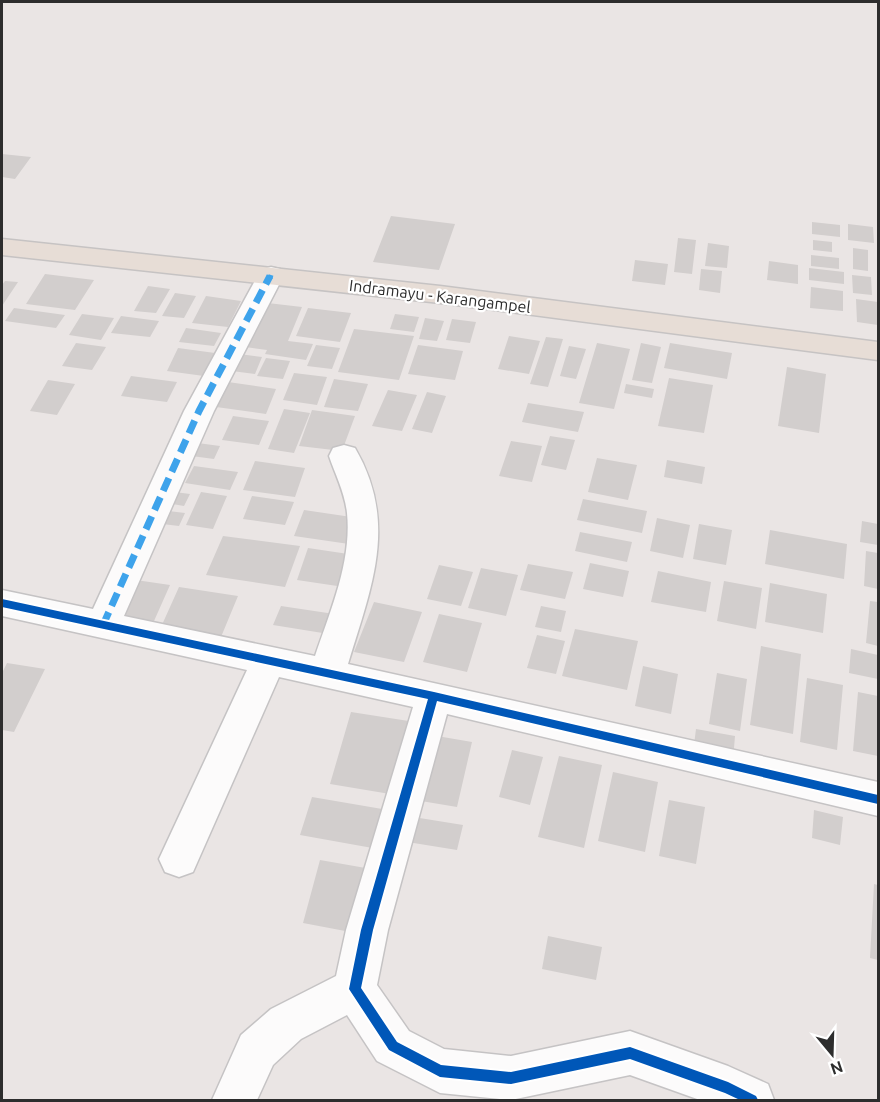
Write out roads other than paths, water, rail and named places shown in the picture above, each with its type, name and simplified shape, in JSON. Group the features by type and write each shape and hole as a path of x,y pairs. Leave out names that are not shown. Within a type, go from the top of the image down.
{"main road":[{"path":"2,232 265,270 879,334"},
{"name":"Indramayu - Karangampel","path":"2,247 265,270 726,329 879,351"}],"street":[{"path":"103,625 265,270"},
{"path":"327,674 359,565 364,532 363,512 344,456"},
{"path":"2,603 434,696 879,799"},
{"path":"179,859 268,661"},
{"path":"434,696 367,930 355,990 393,1046 440,1071 511,1078 630,1053 728,1088 752,1101"},
{"path":"234,1101 257,1050 286,1024 355,990"}]}
